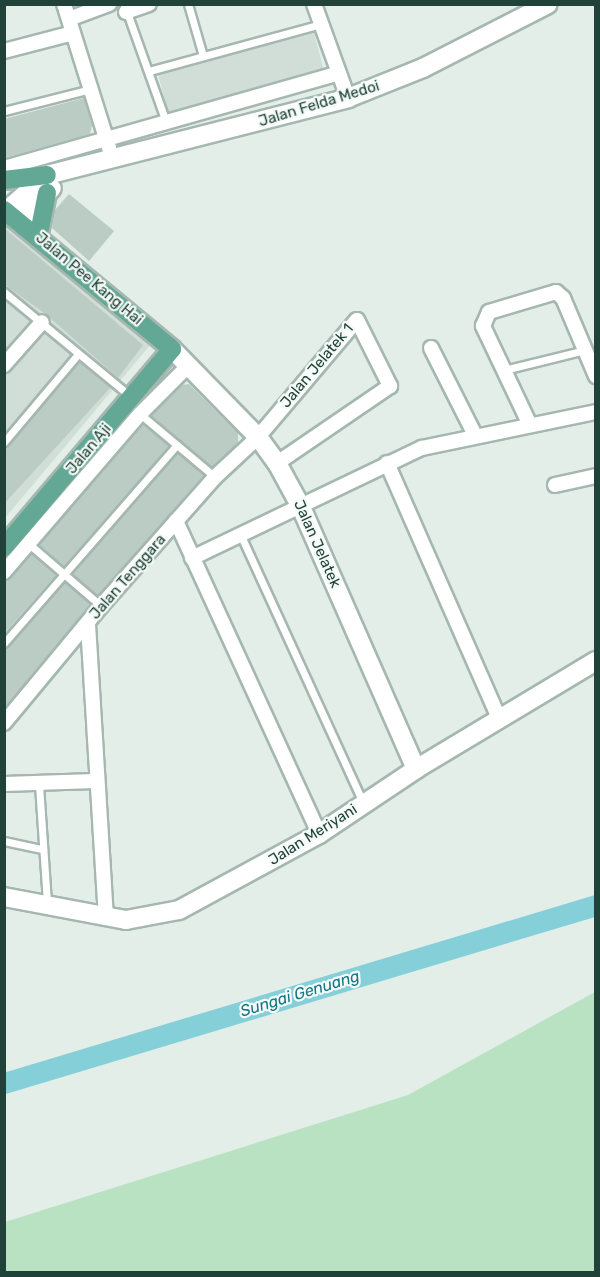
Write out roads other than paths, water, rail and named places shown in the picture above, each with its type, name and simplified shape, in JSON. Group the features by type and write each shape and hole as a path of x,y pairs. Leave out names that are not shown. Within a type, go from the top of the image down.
{"main road":[{"path":"4,180 47,184 38,238"},
{"name":"Jalan Pee Kang Hai","path":"10,215 168,345"},
{"name":"Jalan Aji","path":"4,548 130,402 168,345"},
{"name":"Jalan Aji","path":"4,530 130,402"}],"street":[{"path":"64,4 113,160"},
{"path":"4,51 71,26 109,4"},
{"path":"125,8 149,4"},
{"path":"314,4 348,98"},
{"name":"Jalan Felda Medoi","path":"47,184 76,168 348,98 423,68 548,4"},
{"path":"4,168 339,73"},
{"path":"10,215 47,184"},
{"path":"530,425 502,371 483,318 546,291 556,292 563,298 596,376"},
{"name":"Jalan Jelatek 1","path":"258,437 352,321 361,324 390,386 277,463"},
{"path":"4,365 42,322"},
{"name":"Jalan Jelatek","path":"168,345 258,437 277,463 301,507 416,769"},
{"path":"431,348 476,435"},
{"path":"4,572 29,544 130,402 188,366"},
{"path":"192,558 422,448 596,412"},
{"name":"Jalan Tenggara","path":"4,723 101,606 215,477 258,437"},
{"path":"387,463 499,718"},
{"path":"555,485 596,476"},
{"path":"176,521 318,834"},
{"path":"88,624 95,781 106,917"},
{"name":"Jalan Meriyani","path":"4,897 106,917 141,920 179,910 318,834 416,769 596,661"},
{"path":"4,784 39,785 95,781"}],"lane":[{"path":"188,4 203,56"},
{"path":"125,8 166,122"},
{"path":"149,71 321,24"},
{"path":"4,111 90,89"},
{"path":"4,292 42,322 215,477"},
{"path":"502,371 585,350"},
{"path":"4,442 78,354"},
{"path":"4,643 177,445"},
{"path":"241,536 363,803"},
{"path":"29,544 101,606"},
{"path":"39,785 47,905"},
{"path":"4,841 43,849"}],"waterway":[{"name":"Sungai Genuang","path":"4,1083 596,905"}]}
